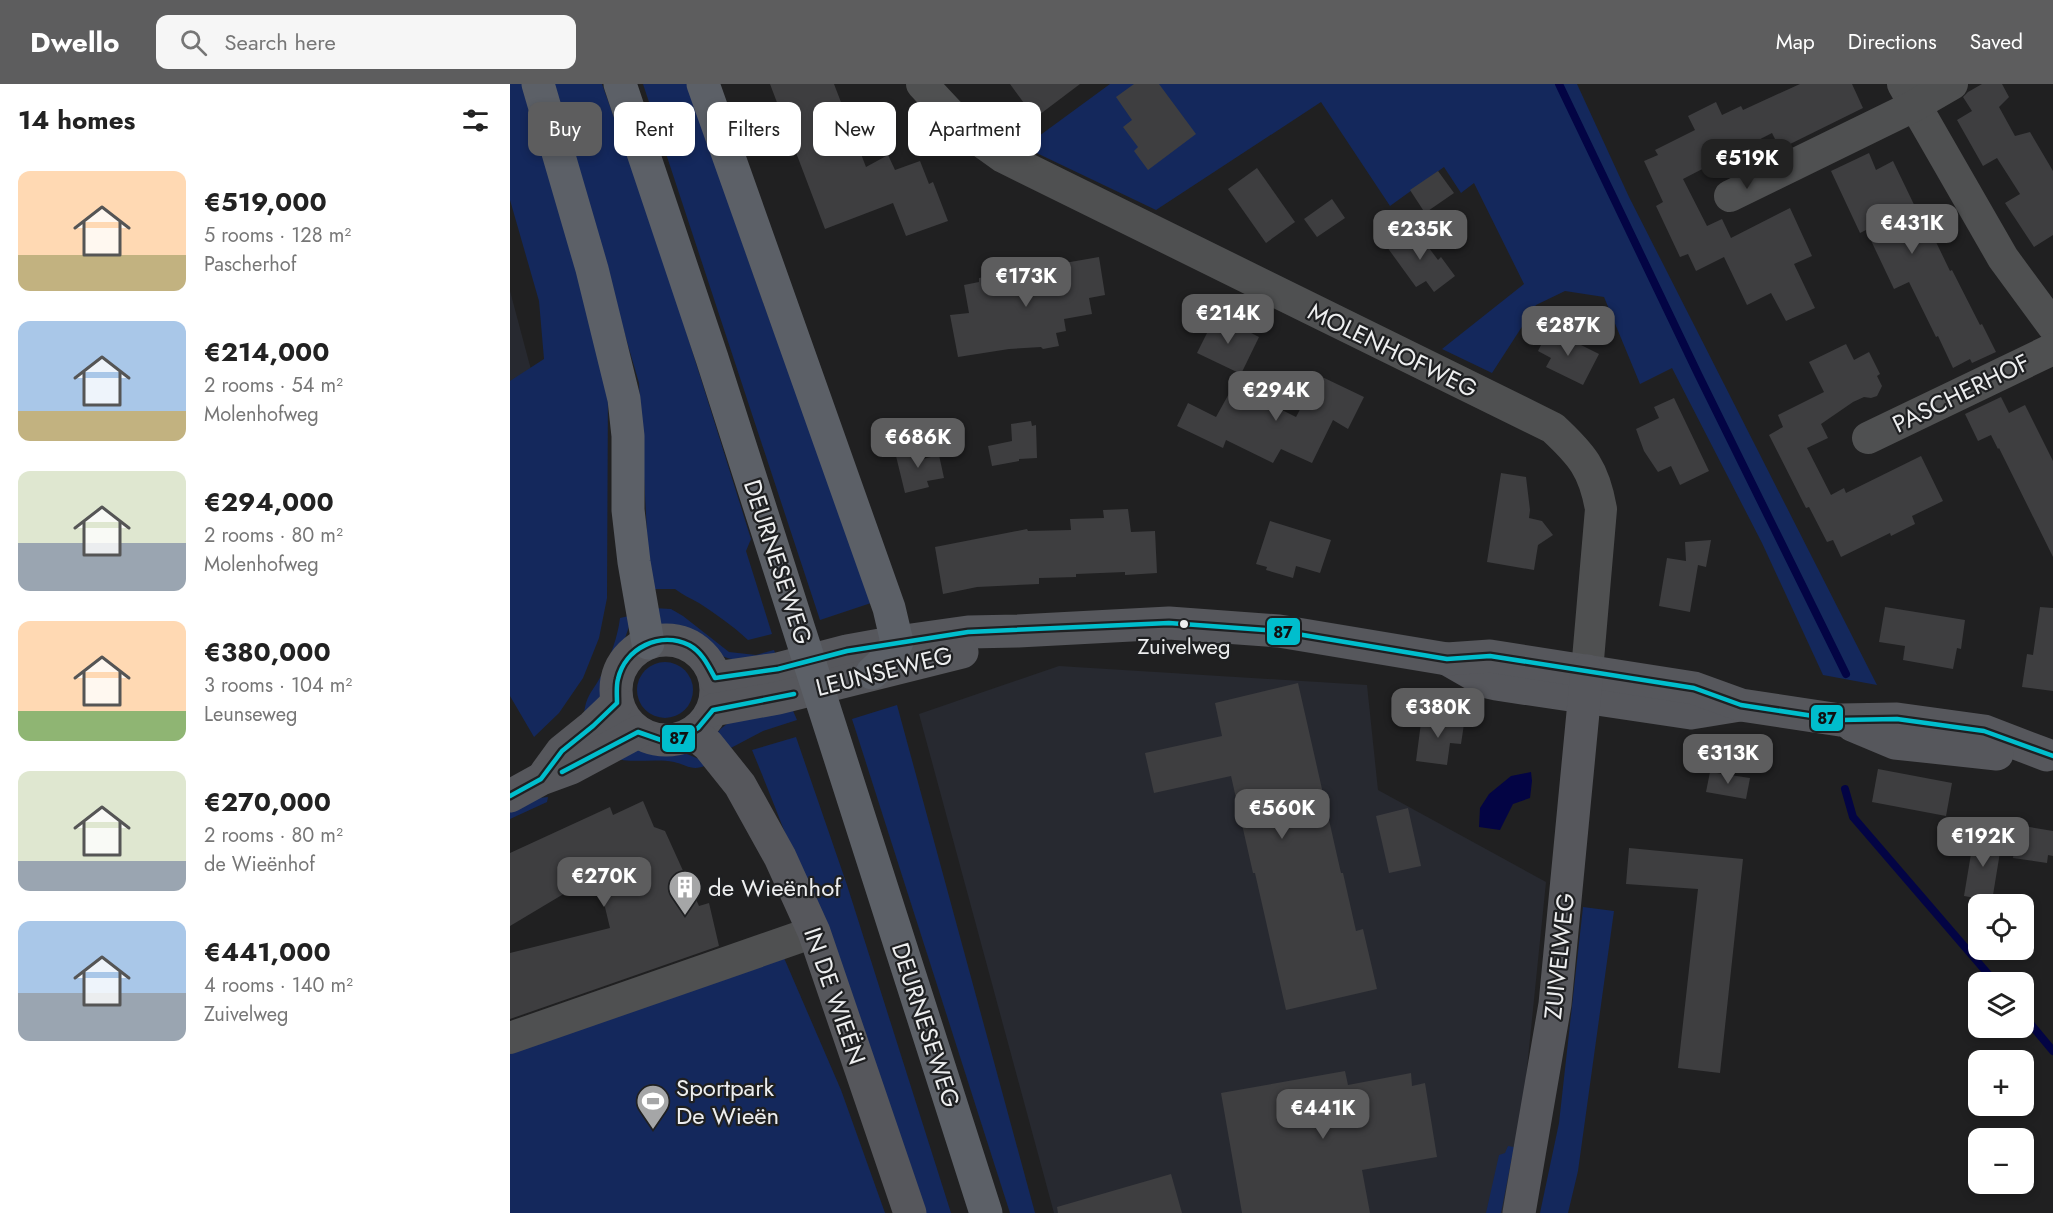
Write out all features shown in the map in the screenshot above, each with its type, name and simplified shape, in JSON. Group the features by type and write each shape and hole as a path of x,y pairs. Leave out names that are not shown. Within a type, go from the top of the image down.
{"main road":[{"path":"538,84 592,269 624,399 628,436 628,510 648,643"},
{"name":"DEURNESEWEG","path":"620,84 712,358 986,1213"},
{"path":"703,84 889,608 897,642 888,658 872,673"},
{"name":"LEUNSEWEG","path":"715,678 778,669 847,651 968,632 1169,623 1279,631 1448,659 1490,656 1586,684 1694,688 1741,705 1840,720 1895,743 1982,754 2050,755"},
{"name":"LEUNSEWEG","path":"703,722 778,698 978,648 1018,631"},
{"path":"671,640 692,647 707,660 715,678 717,694 703,722 678,740 661,741 648,738 638,732 624,719 617,703 615,691 621,667 628,656 648,643 671,640"},
{"name":"ZUIVELWEG","path":"1519,1213 1555,1004 1586,684"},
{"path":"541,779 562,751 617,703"},
{"name":"IN DE WIEËN","path":"703,722 708,745 740,785 780,857 814,932 910,1213"},
{"path":"510,796 541,779 572,768 638,732"}],"street":[{"name":"MOLENHOFWEG","path":"922,84 964,129 1003,157 1552,428 1588,465 1597,487 1601,509 1586,684"},
{"path":"1730,196 1909,95 1952,84"},
{"path":"1909,95 2003,258 2053,326"},
{"name":"PASCHERHOF","path":"1868,438 2053,349"},
{"path":"510,1038 814,932"}],"shaded area":[{"path":"510,84 525,84 530,102 528,102 528,156 545,156 608,384 607,598 599,638 583,678 559,713 534,737 510,696 510,381 544,359 539,301 510,200"},
{"path":"552,84 602,84 614,118 614,156 628,156 656,235 751,539 746,551 772,634 748,640 718,616 675,589 650,589 639,383 573,156 602,156 602,102 557,102"},
{"path":"643,84 687,84 693,102 649,102"},
{"path":"1110,84 1577,84 1629,197 1877,685 1823,675 1762,543 1672,368 1640,384 1604,297 1565,291 1536,305 1492,373 1442,349 1524,284 1474,183 1461,193 1444,167 1390,206 1321,102 1156,210 1041,155 1041,135"},
{"path":"695,107 707,141 707,156 712,156 870,596 871,603 820,620 667,156 695,156"},
{"path":"510,291 534,381 510,396"},
{"path":"653,608 671,609 729,652 756,655 774,650 778,661 743,661 718,654 685,630 657,627"},
{"path":"633,615 623,644 609,663 604,690 596,710 584,717 588,698 611,654 620,618"},
{"path":"660,662 670,662 685,670 691,679 693,690 691,701 685,710 670,718 660,718 649,713 642,706 637,695 637,685 642,674 649,667"},
{"path":"1059,666 1367,685 1378,790 1546,882 1521,1127 1503,1213 1054,1213 919,714"},
{"path":"897,705 1035,1213 1010,1213 852,719"},
{"path":"791,706 797,720 763,731 727,750 717,733 724,726 741,717"},
{"path":"796,737 847,885 951,1213 920,1213 819,922 752,750"},
{"path":"634,749 687,754 706,762 706,765 694,768 667,761 627,761 614,758"},
{"path":"1531,772 1530,798 1513,804 1500,830 1479,827 1480,808 1489,794 1511,776"},
{"path":"548,797 547,802 510,819 510,812 539,798"},
{"path":"1583,907 1614,911 1578,1171 1568,1213 1540,1213 1559,1123"},
{"name":"Sportpark De Wieën","path":"781,951 841,1090 885,1213 510,1213 510,1047"},
{"path":"1508,1146 1514,1147 1501,1213 1486,1213 1499,1155 1505,1153"}],"building":[{"path":"770,84 834,84 841,102 813,102 813,156 862,156 866,167 888,156 895,170 920,161 929,184 933,182 948,221 906,236 893,203 825,229 797,156 801,156 801,102 777,102"},
{"path":"1010,84 1080,84 1041,113 1041,102 1023,102"},
{"path":"1134,84 1159,84 1196,134 1148,170 1134,151 1138,147 1123,127 1132,120 1116,97"},
{"path":"1800,84 1852,84 1863,108 1780,149 1772,133 1683,179 1707,226 1722,219 1731,238 1790,208 1812,256 1794,264 1815,308 1786,321 1771,293 1747,305 1724,257 1696,271 1688,254 1680,257 1656,206 1663,202 1644,161 1658,155 1655,150 1695,130 1688,116 1716,102 1722,115 1741,106 1743,110"},
{"path":"1982,84 2002,84 2009,97 1999,107 2015,136 2030,132 2053,171 2053,235 2034,247 2005,203 2020,194 1997,158 1983,166 1957,120 1972,111 1963,97"},
{"path":"1869,153 1876,170 1893,161 1920,217 1923,215 1950,271 1952,270 1996,352 1972,363 1970,359 1953,368 1909,282 1894,289 1866,230 1860,233 1831,171"},
{"path":"1257,168 1295,222 1266,243 1228,189"},
{"path":"1438,171 1454,193 1425,213 1410,190"},
{"path":"1332,199 1345,218 1317,237 1304,219"},
{"path":"1414,228 1438,260 1441,257 1455,276 1434,292 1426,281 1416,287 1387,247"},
{"path":"1099,257 1105,295 1089,298 1092,314 1064,319 1066,331 1056,333 1059,346 1043,349 1041,347 1009,349 958,357 950,315 969,313 964,285 979,282 979,278 1013,272 1014,276 1054,269 1053,265"},
{"path":"1216,315 1259,337 1241,374 1197,353"},
{"path":"1549,329 1599,354 1583,385 1546,367 1551,358 1538,351"},
{"path":"1846,344 1854,360 1869,352 1880,374 1877,376 1882,386 1877,396 1864,397 1853,402 1821,424 1828,438 1807,448 1831,495 1844,488 1846,493 1921,456 1943,501 1912,516 1915,524 1891,536 1890,533 1841,557 1833,540 1827,542 1809,507 1806,508 1769,435 1783,427 1778,415 1824,392 1809,362"},
{"path":"1318,375 1364,397 1348,429 1333,420 1312,463 1281,449 1273,463 1226,440 1223,448 1177,426 1188,403 1216,417 1231,390 1279,412 1280,409 1296,417"},
{"path":"2001,397 2009,413 2025,405 2053,461 2053,557 1991,435 1978,441 1965,414"},
{"path":"1674,398 1709,471 1680,485 1671,466 1658,472 1644,451 1636,429 1659,418 1654,407"},
{"path":"1031,421 1032,426 1036,425 1037,458 1019,459 1019,461 992,466 988,446 1012,441 1011,424"},
{"path":"920,447 923,459 939,455 944,478 927,481 929,487 905,493 895,452"},
{"path":"1501,473 1526,477 1529,518 1542,521 1553,535 1538,545 1534,570 1487,562"},
{"path":"1128,509 1131,532 1155,531 1157,573 1076,574 1076,577 1039,578 1039,584 977,587 943,594 935,547 1027,529 1028,531 1071,530 1070,519 1104,518 1103,510"},
{"path":"1270,521 1331,540 1320,573 1296,566 1293,578 1266,570 1267,567 1256,564"},
{"path":"1711,540 1706,567 1698,565 1690,612 1659,606 1667,558 1686,561 1685,542"},
{"path":"1885,607 1965,620 1961,649 1957,648 1953,669 1903,660 1905,646 1879,642"},
{"path":"2040,607 2053,608 2053,691 2022,687 2027,654 2033,655"},
{"path":"1298,683 1341,873 1343,873 1356,931 1363,929 1377,989 1286,1010 1231,776 1154,793 1145,753 1222,736 1215,703"},
{"path":"1422,715 1453,719 1453,722 1464,724 1461,744 1450,743 1447,765 1416,761"},
{"path":"1878,769 1952,783 1946,816 1872,802"},
{"path":"1710,772 1750,778 1746,799 1706,792"},
{"name":"de Wieënhof","path":"643,801 654,827 665,831 699,906 709,903 719,946 510,1019 510,953 610,928 597,874 510,926 510,853 610,807 613,815"},
{"path":"1408,808 1421,866 1389,873 1376,816"},
{"path":"2018,825 2053,831 2053,856 2048,855 2047,863 2013,858"},
{"path":"1974,836 2002,840 1993,894 1964,896"},
{"path":"1629,848 1743,859 1720,1073 1678,1068 1698,889 1626,884"},
{"path":"1345,1071 1348,1085 1411,1073 1412,1086 1425,1083 1437,1157 1362,1170 1370,1213 1242,1213 1221,1093"},
{"path":"1171,1174 1182,1213 1058,1213 1057,1207"}],"waterway":[{"path":"1559,84 1698,374 1846,674"},
{"path":"1845,789 1853,817 1986,972"},
{"path":"2034,1028 2053,1051"}],"transit line":[{"name":"87","path":"510,796 541,779 562,751 617,703 617,682 622,668 636,651 656,641 678,641 694,648 715,678 778,669 847,651 968,632 1169,623 1279,631 1447,659 1490,656 1694,688 1741,705 1840,720 1897,719 1984,731 2053,756"},
{"name":"87","path":"562,772 638,732 661,740 680,738 698,728 713,710 794,694"}],"place":[{"name":"Zuivelweg","path":"1184,624"},
{"name":"de Wieënhof","path":"685,916"},
{"name":"Sportpark De Wieën","path":"653,1130"}]}
